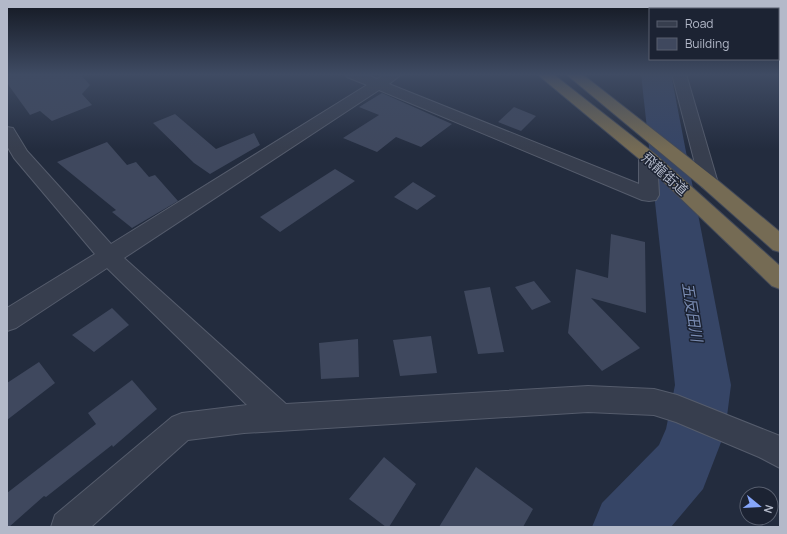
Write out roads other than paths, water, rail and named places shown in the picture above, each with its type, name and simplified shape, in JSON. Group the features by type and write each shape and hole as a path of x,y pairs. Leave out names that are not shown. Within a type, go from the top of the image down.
{"highway":[{"name":"飛龍街道","path":"575,99 649,158 780,280"},
{"name":"飛龍街道","path":"604,99 780,244"}],"street":[{"path":"7,321 108,255 356,99"},
{"path":"412,99 649,195 649,158"},
{"path":"685,99 704,180"},
{"path":"7,132 20,154 120,268 281,418"},
{"path":"67,527 182,427 244,419 588,399 654,402 677,409 769,446 780,453"}],"waterway":[{"name":"五反田川","path":"626,527 681,467 695,432 703,385 660,99"}]}
